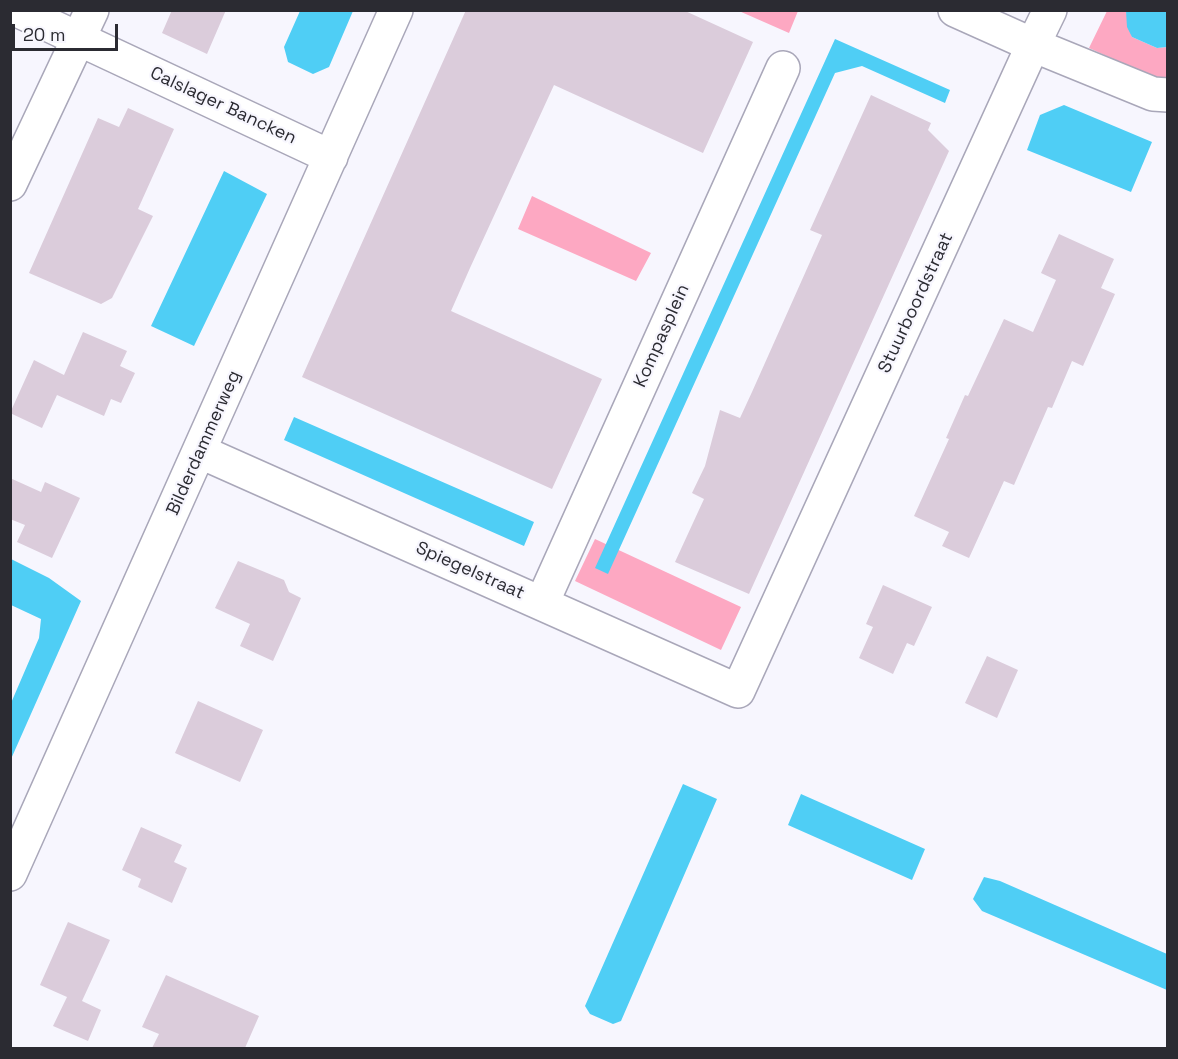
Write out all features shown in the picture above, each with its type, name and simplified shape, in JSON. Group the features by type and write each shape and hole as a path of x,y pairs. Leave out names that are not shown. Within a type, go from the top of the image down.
{"street":[{"name":"Calslager Bancken","path":"17,10 86,24 331,157"},
{"name":"Bilderdammerweg","path":"10,874 201,452 288,249 396,10"},
{"path":"955,10 1153,94 1167,95"},
{"name":"Stuurboordstraat","path":"738,691 1050,10"},
{"path":"10,184 86,24"},
{"name":"Kompasplein","path":"542,603 783,68"},
{"name":"Spiegelstraat","path":"201,452 738,691"}],"shaded area":[{"path":"739,11 798,11 789,33"},
{"path":"1107,11 1126,11 1132,37 1157,48 1167,47 1167,79 1153,77 1089,48"},
{"path":"532,196 651,253 636,281 518,229"},
{"path":"595,539 741,607 721,650 575,581"}],"water":[{"path":"300,11 353,11 329,67 313,74 288,62 284,47"},
{"path":"1126,11 1167,11 1167,47 1157,48 1132,37 1127,27"},
{"path":"835,39 950,90 945,103 862,66 835,73 608,574 595,568"},
{"path":"1064,105 1152,142 1131,192 1027,150 1040,115"},
{"path":"224,171 267,194 194,346 151,326"},
{"path":"294,417 534,522 524,546 284,440"},
{"path":"11,559 49,578 81,601 11,759 11,703 39,638 41,619 11,605"},
{"path":"683,784 717,799 621,1021 613,1024 590,1014 585,1006"},
{"path":"801,794 925,849 912,880 788,825"},
{"path":"984,877 1000,881 1167,954 1167,990 982,911 973,899"}],"building":[{"path":"172,10 226,10 207,54 162,33"},
{"path":"466,10 683,10 753,42 703,153 554,85 470,268 451,311 602,379 552,489 302,377"},
{"path":"871,95 931,123 928,130 949,151 749,594 675,562 704,499 692,493 705,466 720,410 740,418 822,235 810,230"},
{"path":"128,108 174,129 138,209 153,216 112,298 101,304 29,273 98,118 119,127"},
{"path":"1059,234 1114,259 1101,288 1115,294 1083,366 1072,361 1052,408 1048,407 1014,485 1004,481 969,558 942,546 949,532 914,516 949,439 946,438 965,395 968,396 1004,319 1033,332 1056,280 1041,273"},
{"path":"83,332 127,351 120,366 135,373 121,403 111,399 104,416 57,395 42,428 10,413 34,360 64,375"},
{"path":"10,478 41,492 45,482 80,498 52,558 17,542 25,525 10,519"},
{"path":"238,561 284,580 289,592 301,598 273,661 240,646 250,624 215,608"},
{"path":"883,585 932,607 914,646 907,643 893,674 859,658 873,627 866,624"},
{"path":"987,656 1018,670 997,718 965,703"},
{"path":"198,701 263,730 240,782 175,753"},
{"path":"141,827 182,845 174,862 187,868 172,903 138,887 141,879 122,870"},
{"path":"68,922 110,940 82,1001 101,1010 88,1041 53,1026 67,997 40,985"},
{"path":"166,975 259,1016 245,1048 152,1048 159,1034 142,1027"}]}
